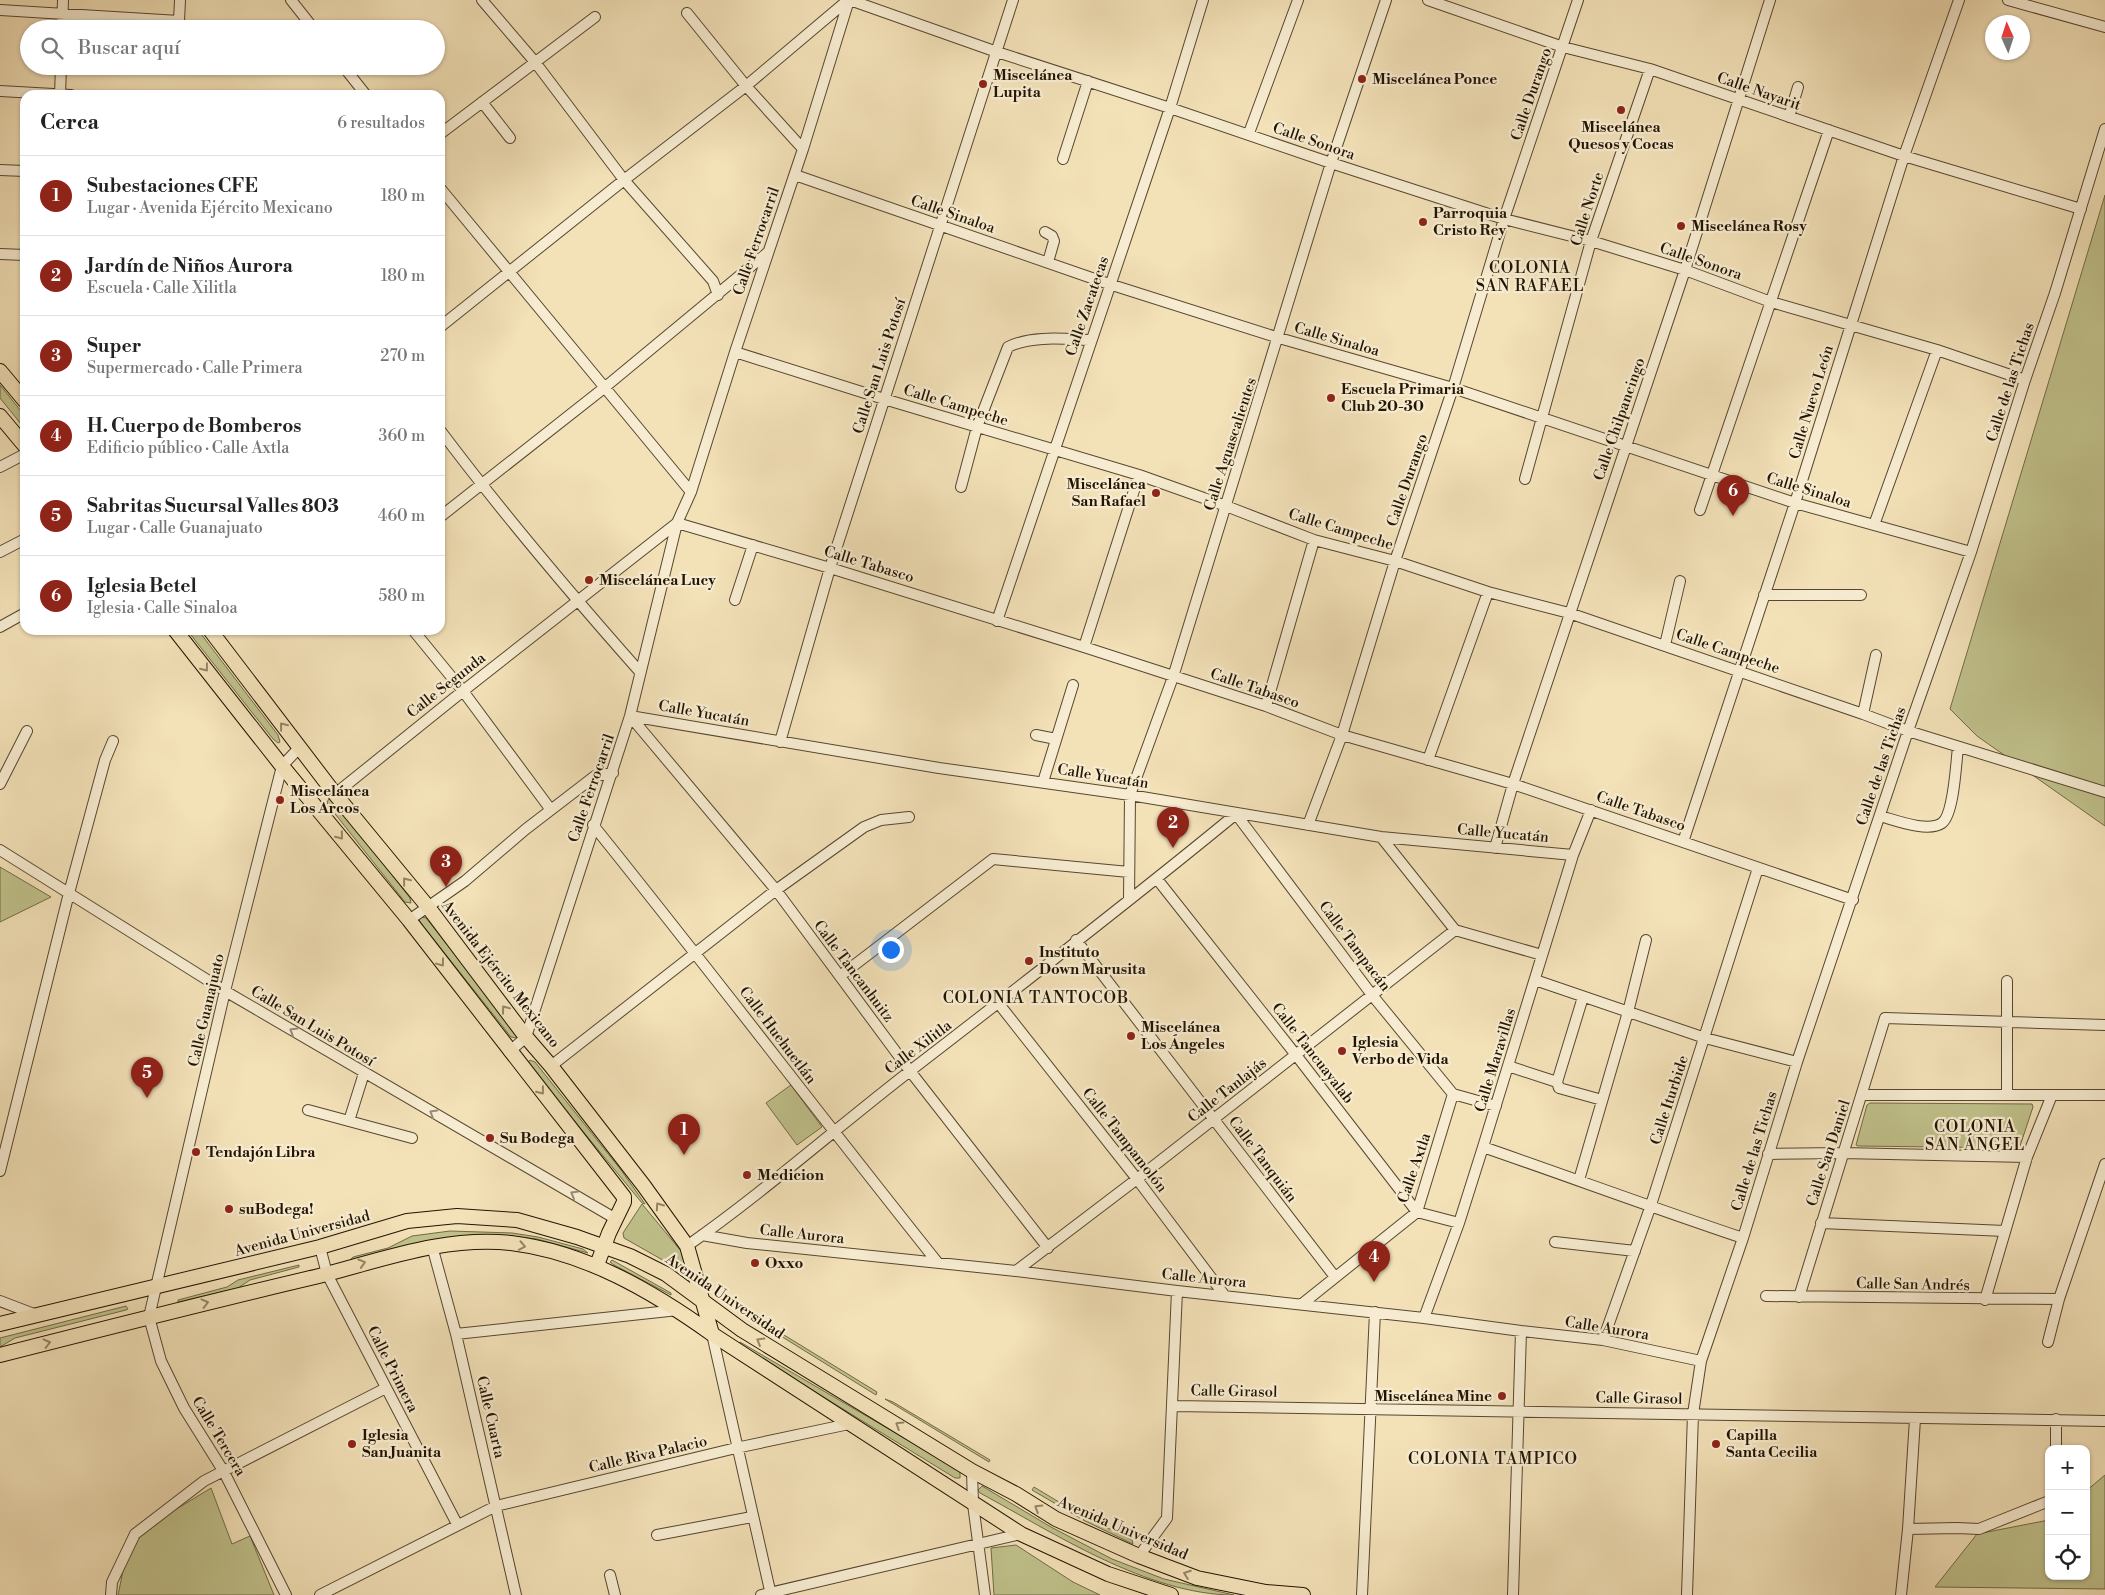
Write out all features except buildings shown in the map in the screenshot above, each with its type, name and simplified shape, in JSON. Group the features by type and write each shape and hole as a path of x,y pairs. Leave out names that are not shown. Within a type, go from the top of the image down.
{"main road":[{"path":"0,371 20,395"},
{"path":"0,416 20,440"},
{"path":"179,635 282,766 409,920 509,1052 624,1197 624,1202 597,1266"},
{"name":"Avenida Ejército Mexicano","path":"214,635 335,794 428,907 526,1036 630,1166 687,1246 701,1301 712,1334"},
{"name":"Avenida Universidad","path":"0,1324 34,1314 156,1287 320,1247 408,1221 457,1216 517,1220 578,1237 630,1256 666,1274 742,1330 972,1471 1016,1494 1056,1519 1139,1556 1197,1578 1266,1592 1303,1595"},
{"path":"0,1355 432,1246 510,1243 552,1252 597,1266 678,1310 849,1424 1021,1534 1108,1574 1171,1595"}],"street":[{"path":"62,20 63,0"},
{"path":"178,20 180,0"},
{"path":"291,0 307,20"},
{"path":"482,0 536,62 624,180 713,281 718,295"},
{"path":"445,323 624,180 746,86 849,0"},
{"name":"Calle Sonora","path":"849,0 997,52 1504,219 1591,241 1685,270 1771,302 1937,350 2025,380"},
{"name":"Calle Ferrocarril","path":"692,492 735,352 795,175 849,0"},
{"name":"Calle San Luis Potosí","path":"780,742 830,568 1013,0"},
{"name":"Calle Zacatecas","path":"997,621 1170,108 1203,0"},
{"path":"1249,134 1298,0"},
{"name":"Calle Aguascalientes","path":"1129,900 1130,795 1173,677 1279,338 1331,163 1386,0"},
{"name":"Calle Nayarit","path":"1428,0 1563,47 1650,69 1904,156 2081,209"},
{"name":"Calle Durango","path":"1308,825 1342,735 1395,561 1453,388 1504,219 1578,0"},
{"name":"Calle Chilpancingo","path":"1495,848 1512,784 1685,270 1770,0"},
{"name":"Calle Nuevo León","path":"1683,842 1796,503 1904,156 1959,0"},
{"path":"2008,0 2105,27"},
{"path":"0,10 164,20"},
{"path":"686,13 746,86 803,149"},
{"path":"445,130 595,17"},
{"name":"Calle Norte","path":"1525,479 1591,241 1650,69"},
{"path":"60,90 61,75"},
{"path":"350,75 362,90"},
{"path":"1063,159 1088,81"},
{"path":"1789,117 1798,87"},
{"path":"0,91 20,92"},
{"path":"482,102 510,138"},
{"name":"Calle de las Tichas","path":"1687,1595 1693,1414 1701,1361 1743,1238 1797,1062 1853,900 1908,731 1971,552 2105,129"},
{"path":"1700,510 1829,130"},
{"path":"0,170 20,171"},
{"name":"Calle Sinaloa","path":"795,175 1110,284 1279,338 1453,388 1796,503 1971,552"},
{"path":"445,194 692,492 677,523"},
{"path":"1045,232 1052,236 1054,241 1048,262"},
{"path":"445,513 604,388 768,252"},
{"path":"0,254 20,255"},
{"path":"961,487 977,427 1008,347 1023,342 1060,339 1091,340"},
{"path":"1874,525 1937,350"},
{"name":"Calle Campeche","path":"735,352 884,399 1140,475 1314,540 1395,561 1488,592 1569,613 1908,731 2105,792"},
{"path":"445,437 481,484 578,602 640,672"},
{"path":"0,467 20,457"},
{"path":"1084,647 1140,475"},
{"name":"Calle Ferrocarril","path":"509,1052 526,1036 593,825 613,773 630,716 677,523"},
{"name":"Calle Tabasco","path":"677,523 830,568 1084,647 1266,706 1342,735 1512,784 1853,900"},
{"name":"Calle Segunda","path":"335,794 677,523"},
{"path":"1266,706 1314,540"},
{"path":"0,552 20,542"},
{"path":"735,600 753,545"},
{"path":"1664,645 1680,581"},
{"path":"1428,760 1488,592"},
{"path":"1764,595 1861,595"},
{"path":"0,627 20,616"},
{"path":"417,635 463,691 551,810"},
{"path":"1863,714 1876,655"},
{"path":"1043,782 1073,685"},
{"name":"Calle Yucatán","path":"630,716 780,742 1130,795 1381,837 1573,855"},
{"name":"Calle Tancanhuitz","path":"630,716 776,890 910,1071 1048,1248"},
{"path":"0,784 27,731"},
{"path":"1036,735 1056,739"},
{"path":"0,1171 70,893 105,760 113,741"},
{"name":"Calle Guanajuato","path":"156,1287 226,991 282,766 300,747"},
{"path":"1880,816 1916,826 1932,826 1942,823 1949,812 1958,747"},
{"path":"409,920 465,881 595,776 613,773"},
{"name":"Calle Maravillas","path":"1424,1318 1459,1223 1484,1147 1573,855 1591,810"},
{"name":"Calle Xilitla","path":"687,1246 910,1071 999,1004 1076,940 1157,879 1236,814"},
{"name":"Calle Tampacán","path":"1236,814 1372,995 1453,1094"},
{"path":"551,1066 776,890 864,827 881,820 909,817"},
{"name":"Calle Huehuetlán","path":"593,825 696,953 833,1132 938,1263"},
{"path":"1381,837 1455,930 1542,955"},
{"name":"Calle San Luis Potosí","path":"0,850 226,991 616,1219"},
{"path":"840,976 993,859 1129,872"},
{"name":"Calle Iturbide","path":"1603,1340 1650,1208 1758,868"},
{"name":"Calle Tancuayalab","path":"1157,879 1417,1212"},
{"name":"Calle Tanlajás","path":"1016,1271 1137,1179 1455,930"},
{"name":"Calle Tanquián","path":"1076,940 1334,1277"},
{"path":"1579,1180 1628,1012 1646,940"},
{"path":"1535,980 1705,1038 1797,1062"},
{"path":"2006,981 2007,1094"},
{"path":"1583,997 1557,1082 1559,1088 1602,1100"},
{"name":"Calle Tampamolón","path":"999,1004 1137,1179 1225,1296"},
{"name":"Calle San Daniel","path":"1798,1298 1842,1153 1863,1095 1885,1018 2006,1023"},
{"path":"2006,1023 2105,1024"},
{"path":"1508,1066 1557,1082"},
{"path":"349,1121 364,1073"},
{"path":"1453,1094 1496,1106"},
{"name":"Calle Axtla","path":"1302,1304 1417,1212 1453,1094"},
{"path":"1863,1095 2105,1095"},
{"path":"1985,1300 2027,1157 2052,1095"},
{"path":"308,1110 412,1138"},
{"path":"1484,1147 1579,1180 1650,1208 1743,1238"},
{"path":"1768,1154 1842,1153 2027,1157"},
{"path":"2048,1342 2059,1299 2105,1164"},
{"path":"1417,1212 1459,1223"},
{"path":"1821,1223 2005,1231"},
{"name":"Calle Aurora","path":"702,1235 747,1243 1016,1271 1375,1312 1521,1332 1603,1340 1701,1361"},
{"path":"1555,1242 1635,1251"},
{"name":"Calle Cuarta","path":"432,1246 456,1334 516,1595"},
{"name":"Calle Primera","path":"320,1247 327,1274 457,1524"},
{"name":"Calle Tercera","path":"156,1287 149,1317 161,1361 184,1408 224,1472 286,1595"},
{"path":"1139,1556 1167,1518 1178,1291"},
{"name":"Calle San Andrés","path":"1766,1296 1985,1300 2059,1299"},
{"path":"0,1301 34,1314"},
{"path":"456,1334 678,1310"},
{"path":"1362,1595 1375,1312"},
{"path":"1513,1595 1521,1332"},
{"path":"712,1334 767,1594 1021,1534"},
{"path":"111,1595 112,1582 135,1534 204,1481 386,1388"},
{"name":"Calle Girasol","path":"1173,1406 2105,1421"},
{"path":"1901,1595 1908,1530 1915,1419"},
{"path":"2056,1420 2056,1445"},
{"name":"Calle Riva Palacio","path":"457,1524 496,1506 736,1448 849,1424"},
{"path":"972,1471 973,1504 985,1595"},
{"path":"1908,1530 1979,1529 2045,1503"},
{"path":"657,1535 752,1517"},
{"path":"320,1595 457,1524"},
{"path":"610,1575 616,1595"}],"green space":[{"path":"2105,195 2105,826 1977,736 1950,709"},
{"path":"0,385 20,410 20,423 0,398"},
{"path":"191,635 202,635 278,735 280,742 278,743"},
{"path":"329,799 334,801 410,898 411,903 405,902 328,805"},
{"path":"0,867 51,897 0,922"},
{"path":"421,917 426,918 517,1034 516,1038 511,1037 420,922 419,919"},
{"path":"530,1060 535,1062 621,1170 645,1204 642,1203 529,1066"},
{"path":"791,1085 822,1127 797,1145 766,1103"},
{"path":"1870,1103 2032,1104 2033,1107 2020,1146 2017,1148 1858,1146 1856,1145 1867,1105"},
{"path":"642,1204 686,1257 686,1270 682,1271 624,1238 623,1233"},
{"path":"450,1231 512,1233 538,1237 583,1249 588,1253 537,1239 511,1236 410,1246 350,1260 353,1257 388,1248 412,1236"},
{"path":"612,1260 671,1293 671,1295 614,1265 610,1262"},
{"path":"299,1265 299,1267 250,1280 238,1288 178,1302 178,1300 227,1287 238,1280"},
{"path":"126,1306 128,1309 126,1310 15,1338 0,1347 0,1338"},
{"path":"763,1325 771,1327 877,1392 876,1395"},
{"path":"740,1342 945,1462 960,1472 960,1478 955,1478 739,1345"},
{"path":"885,1399 990,1460 989,1462"},
{"path":"2105,1475 2105,1589 1935,1587 1977,1534 2045,1521 2045,1580 2090,1580 2090,1488"},
{"path":"982,1486 1051,1527 1112,1559 1164,1579 1234,1595 1201,1592 1168,1585 1102,1559 980,1493 978,1490"},
{"path":"1034,1487 1079,1514 1080,1518 1032,1490"},
{"path":"211,1488 232,1544 250,1536 274,1595 118,1595 124,1566 140,1536 165,1516"},
{"path":"1086,1517 1132,1540 1133,1544 1083,1520"},
{"path":"1016,1545 1073,1582 1100,1595 994,1595 991,1548"}],"place":[{"name":"Miscelánea Ponce","path":"1362,79"},
{"name":"Miscelánea Lupita","path":"983,84"},
{"name":"Miscelánea Quesos y Cocas","path":"1621,110"},
{"name":"Parroquia Cristo Rey","path":"1423,222"},
{"name":"Miscelánea Rosy","path":"1681,226"},
{"name":"Escuela Primaria Club 20-30","path":"1331,398"},
{"name":"Miscelánea San Rafael","path":"1156,493"},
{"name":"Iglesia Betel","path":"1733,516"},
{"name":"Miscelánea Lucy","path":"589,580"},
{"name":"Miscelánea Los Arcos","path":"280,800"},
{"name":"Jardín de Niños Aurora","path":"1173,848"},
{"name":"Super","path":"446,887"},
{"name":"Instituto Down Marusita","path":"1029,961"},
{"name":"Miscelánea Los Ángeles","path":"1131,1036"},
{"name":"Iglesia Verbo de Vida","path":"1342,1051"},
{"name":"Sabritas Sucursal Valles 803","path":"147,1098"},
{"name":"Su Bodega","path":"490,1138"},
{"name":"Tendajón Libra","path":"196,1152"},
{"name":"Subestaciones CFE","path":"684,1155"},
{"name":"Medicion","path":"747,1175"},
{"name":"suBodega!","path":"229,1209"},
{"name":"Oxxo","path":"755,1263"},
{"name":"H. Cuerpo de Bomberos","path":"1374,1282"},
{"name":"Miscelánea Mine","path":"1502,1396"},
{"name":"Iglesia San Juanita","path":"352,1444"},
{"name":"Capilla Santa Cecilia","path":"1716,1444"}],"district":[{"name":"COLONIA SAN RAFAEL","path":"1530,276"},
{"name":"COLONIA TANTOCOB","path":"1036,997"},
{"name":"COLONIA SAN ÁNGEL","path":"1975,1135"},
{"name":"COLONIA TAMPICO","path":"1493,1458"}]}
